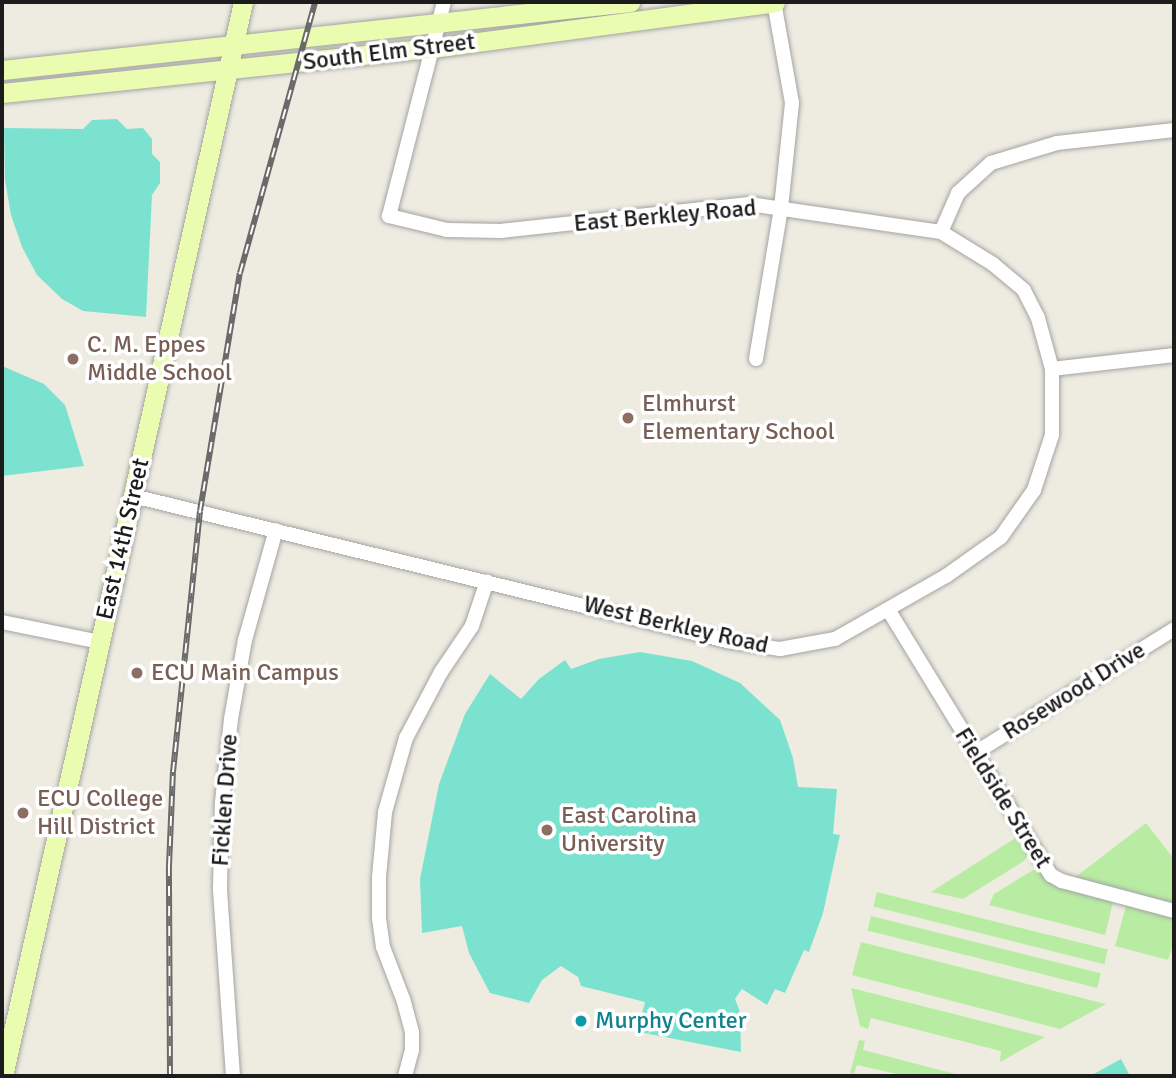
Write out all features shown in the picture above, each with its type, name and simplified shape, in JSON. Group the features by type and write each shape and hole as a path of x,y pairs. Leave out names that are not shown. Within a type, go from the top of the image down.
{"street":[{"name":"East 14th Street","path":"3,1076 243,2"},
{"path":"432,48 444,2"},
{"name":"South Elm Street","path":"2,93 432,48 774,2"},
{"path":"756,359 781,208 792,103 774,2"},
{"name":"South Elm Street","path":"2,70 621,3"},
{"path":"615,24 621,3"},
{"name":"East Berkley Road","path":"432,48 388,216 447,230 502,231 749,204 941,232"},
{"path":"73,61 76,86"},
{"path":"941,232 958,193 991,163 1057,144 1174,130"},
{"name":"West Berkley Road","path":"133,496 765,648 817,645 835,639 889,611 946,576 1001,537 1034,490 1052,435 1052,369 1038,318 1024,290 993,264 941,232"},
{"path":"1052,369 1174,355"},
{"name":"Ficklen Drive","path":"233,1076 220,888 222,802 231,719 245,640 276,530"},
{"path":"405,1076 412,1050 412,1032 403,999 383,947 379,918 379,866 385,812 406,738 430,690 472,626 487,581"},
{"name":"Fieldside Street","path":"889,611 1051,875 1062,881 1174,911"},
{"path":"2,622 100,642"},
{"name":"Rosewood Drive","path":"975,753 1174,629"}],"green space":[{"path":"1146,823 1174,859 1174,904 1074,878"},
{"path":"1017,837 1028,855 1024,861 963,899 931,892"},
{"path":"1033,870 1038,870 1053,886 1113,902 1105,935 989,905 994,894"},
{"path":"877,892 1108,950 1104,964 873,907"},
{"path":"1126,906 1174,918 1174,943 1168,960 1115,946"},
{"path":"871,916 1101,973 1097,988 867,931"},
{"path":"861,942 1106,1004 1060,1029 852,975"},
{"path":"851,988 1045,1037 1000,1062 1001,1051 871,1018 868,1029 860,1026"},
{"path":"859,1040 865,1041 863,1050 963,1076 905,1076 857,1065 854,1074 850,1073"}],"shaded area":[{"path":"117,119 127,129 143,128 152,139 152,154 160,162 160,183 152,195 146,317 83,311 62,299 37,275 22,247 11,215 5,180 4,128 83,129 92,120"},
{"path":"2,366 44,384 65,405 84,466 2,476"},
{"path":"640,652 692,661 740,683 780,720 793,758 798,787 837,789 833,834 840,835 823,913 809,952 804,950 785,993 775,989 767,1005 742,989 735,999 740,1012 741,1052 634,1031 635,1019 651,1023 641,1018 645,1002 581,986 578,977 561,966 542,980 529,1003 490,993 469,953 462,926 422,933 420,879 439,784 465,714 490,674 521,699 539,679 565,660 571,669 599,659"},
{"path":"1121,1059 1130,1076 1090,1076"}],"railway":[{"path":"170,1076 169,866 173,772 200,511 240,273 315,2"}],"place":[{"name":"C. M. Eppes Middle School","path":"73,359"},
{"name":"Elmhurst Elementary School","path":"628,418"},
{"name":"ECU Main Campus","path":"137,673"},
{"name":"ECU College Hill District","path":"23,813"},
{"name":"East Carolina University","path":"547,830"},
{"name":"Murphy Center","path":"581,1021"}]}
